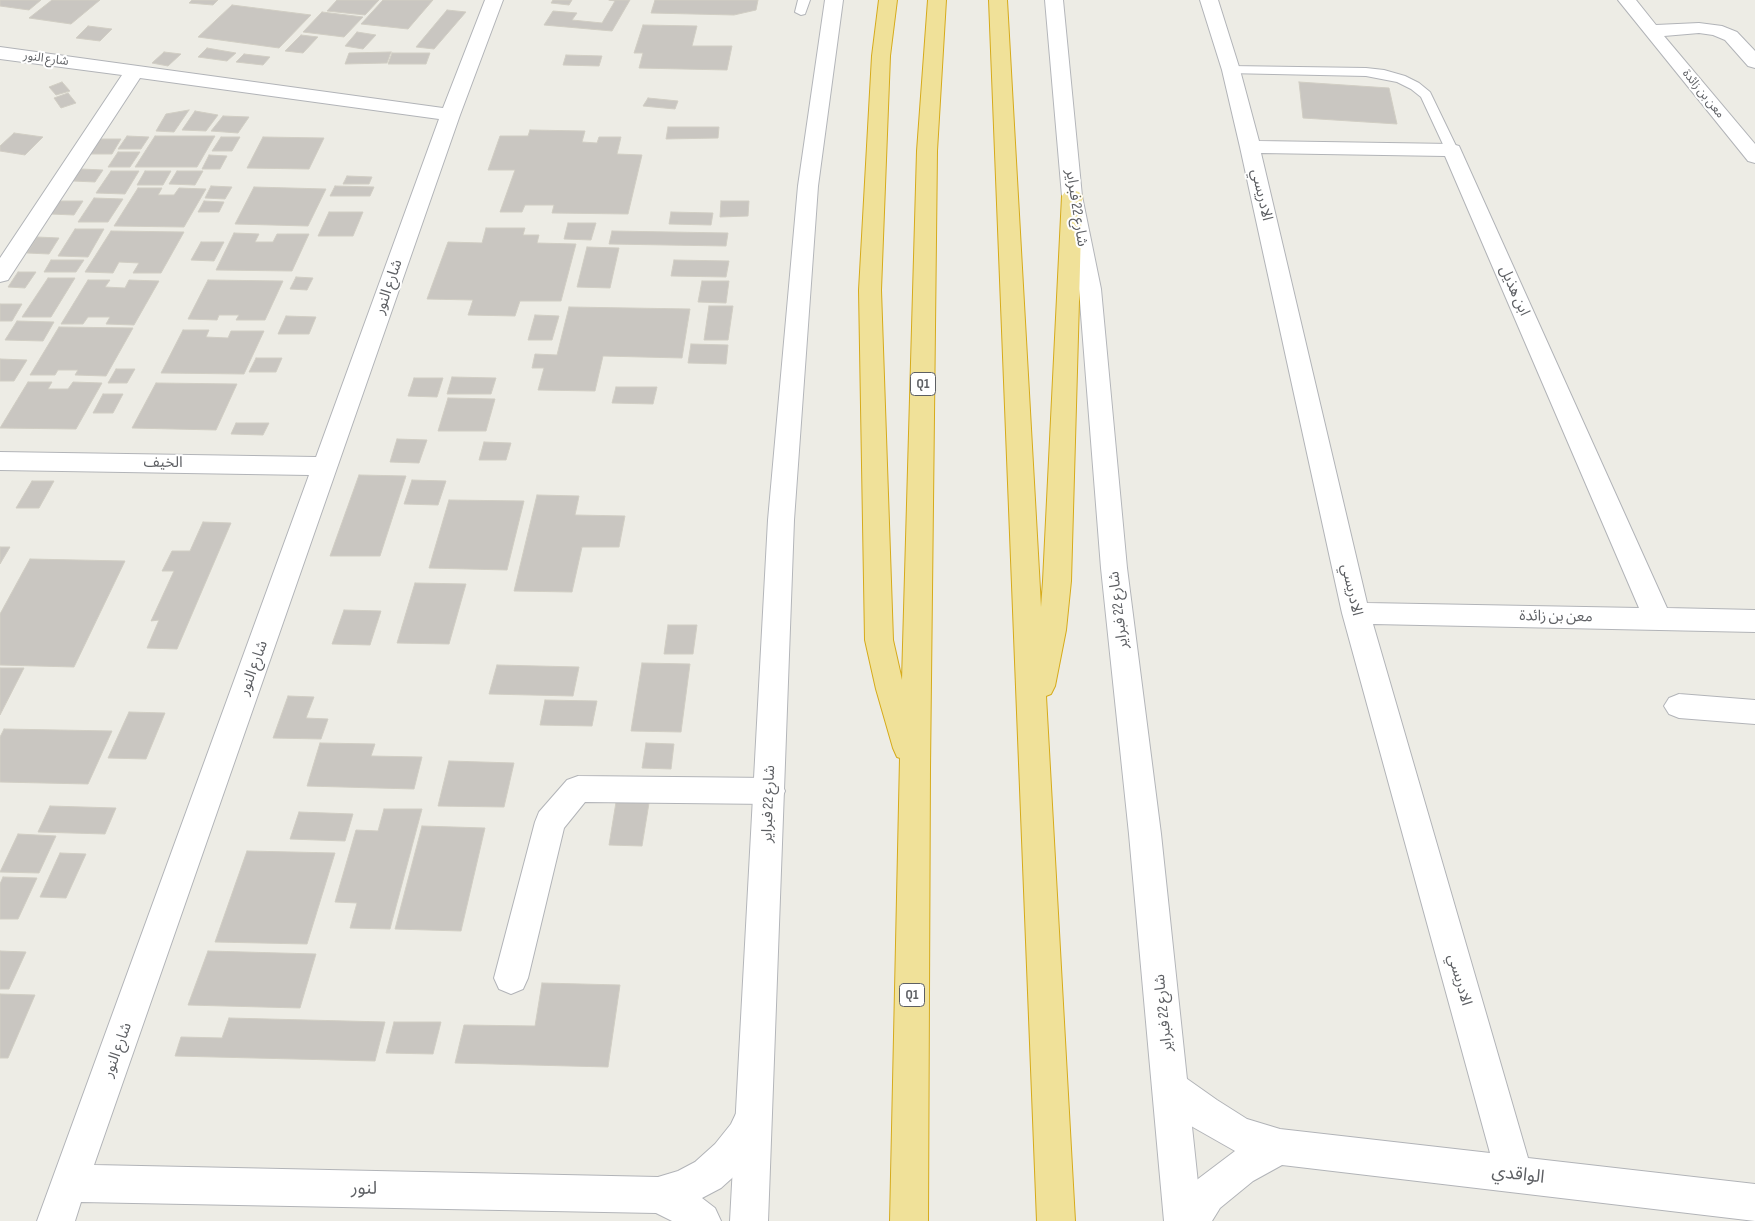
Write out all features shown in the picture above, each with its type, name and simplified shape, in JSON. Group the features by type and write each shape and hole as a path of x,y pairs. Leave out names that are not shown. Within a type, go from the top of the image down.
{"highway":[{"path":"888,0 881,56 870,290 877,594 879,640 890,690 915,768"},
{"name":"Q1","path":"909,1221 915,768 927,151 937,0"},
{"path":"998,0 1056,1221"},
{"path":"1032,727 1052,630 1057,581 1072,196"}],"street":[{"name":"شارع النور","path":"56,1221 450,115 494,0"},
{"name":"شارع 22 فبراير","path":"749,1221 756,1113 782,520 808,186 834,0"},
{"name":"شارع 22 فبراير","path":"1054,0 1072,196 1090,289 1114,568 1145,834 1183,1221"},
{"name":"الادريسي","path":"1209,0 1231,70 1250,147 1356,613 1514,1174"},
{"name":"معن بن زائدة","path":"1627,0 1755,157"},
{"path":"1652,31 1699,28 1716,30 1731,36 1755,62"},
{"name":"شارع النور","path":"0,53 450,115"},
{"path":"1,271 134,72"},
{"path":"1250,147 1452,150"},
{"name":"ابن هذيل","path":"1452,150 1657,618"},
{"name":"الخيف","path":"0,461 326,466"},
{"name":"معن بن زائدة","path":"1356,613 1755,621"},
{"path":"1679,706 1755,712"},
{"path":"511,978 550,822 578,788 770,791"},
{"name":"الواقدي","path":"1171,1088 1204,1113 1239,1134 1280,1146 1755,1202"},
{"name":"لنور","path":"70,1183 658,1195 684,1188 708,1175 728,1157 744,1137 756,1113"},
{"path":"1192,1221 1208,1195 1240,1168 1280,1146"},
{"name":"لنور","path":"658,1195 685,1208 702,1221"}],"lane":[{"path":"801,12 804,0"},
{"path":"1231,70 1366,72 1384,74 1401,79 1415,86 1426,95 1452,150"}],"building":[{"path":"0,0 41,0 29,10 0,6"},
{"path":"52,0 100,0 71,24 29,18"},
{"path":"192,0 218,0 213,5 189,3"},
{"path":"337,0 379,0 365,15 327,11"},
{"path":"383,0 433,0 408,29 361,24"},
{"path":"553,0 572,0 569,5 551,3"},
{"path":"609,0 630,0 612,31 544,25 553,11 577,13 572,20 602,23 615,1"},
{"path":"655,0 758,0 756,10 734,15 651,13"},
{"path":"232,5 311,15 279,48 198,37"},
{"path":"447,10 466,12 434,49 416,47"},
{"path":"322,12 363,17 344,37 303,32"},
{"path":"643,25 697,26 692,46 732,46 727,70 639,68 643,53 634,53"},
{"path":"88,26 112,29 100,41 76,38"},
{"path":"357,32 376,35 363,49 345,46"},
{"path":"301,35 318,37 303,53 285,51"},
{"path":"207,48 236,53 227,61 198,57"},
{"path":"164,52 181,54 168,66 152,63"},
{"path":"391,52 387,63 345,64 349,53"},
{"path":"392,53 430,53 426,64 388,64"},
{"path":"244,54 270,57 263,65 236,62"},
{"path":"566,55 602,56 599,66 563,65"},
{"path":"62,82 70,91 56,95 49,87"},
{"path":"1299,82 1389,88 1397,124 1303,118"},
{"path":"68,93 76,103 61,108 54,98"},
{"path":"648,98 678,101 675,109 643,106"},
{"path":"189,110 174,132 156,131 166,114"},
{"path":"195,111 218,115 206,131 182,130"},
{"path":"223,116 249,117 238,133 211,131"},
{"path":"668,127 719,127 718,138 666,139"},
{"path":"530,130 585,131 582,142 597,143 599,137 621,137 617,154 642,155 628,214 552,213 554,205 525,205 522,212 500,212 515,170 488,170 500,136 528,136"},
{"path":"14,133 43,137 25,155 0,151 0,146"},
{"path":"127,136 149,137 141,149 118,149"},
{"path":"155,136 215,136 197,167 135,167"},
{"path":"221,137 240,137 232,151 212,151"},
{"path":"263,137 324,138 309,169 247,168"},
{"path":"99,139 121,139 112,154 89,154"},
{"path":"118,152 140,152 130,167 108,167"},
{"path":"209,155 227,156 220,169 202,169"},
{"path":"81,169 103,170 95,182 73,181"},
{"path":"111,171 139,171 125,194 96,193"},
{"path":"145,171 171,171 163,185 137,185"},
{"path":"177,171 203,171 195,185 169,184"},
{"path":"347,176 372,177 369,184 343,184"},
{"path":"211,186 232,187 225,199 205,198"},
{"path":"335,186 374,187 370,196 330,196"},
{"path":"254,187 326,189 308,226 235,224"},
{"path":"138,188 162,188 158,195 174,195 179,188 206,189 184,227 114,226"},
{"path":"94,198 123,199 108,222 78,222"},
{"path":"59,201 83,201 74,215 50,214"},
{"path":"204,201 224,202 219,212 198,212"},
{"path":"721,201 749,201 748,216 720,217"},
{"path":"329,212 363,212 353,236 318,236"},
{"path":"671,212 713,213 711,225 669,224"},
{"path":"568,223 596,223 591,240 564,239"},
{"path":"486,228 525,228 523,235 539,235 537,243 576,244 561,301 520,301 515,316 468,315 473,300 427,299 448,242 482,243"},
{"path":"75,229 104,229 88,257 58,256"},
{"path":"111,231 184,232 161,273 133,273 139,263 119,262 113,273 85,272"},
{"path":"612,231 728,233 726,246 609,244"},
{"path":"234,233 259,234 255,242 273,242 277,234 309,234 292,271 216,270"},
{"path":"37,237 59,238 49,254 27,253"},
{"path":"201,242 224,242 214,261 191,260"},
{"path":"587,247 619,248 610,288 577,287"},
{"path":"51,260 84,260 76,272 44,272"},
{"path":"674,260 729,261 726,277 671,276"},
{"path":"18,272 36,272 25,288 8,287"},
{"path":"296,277 313,278 307,290 290,289"},
{"path":"48,278 75,278 51,317 22,317"},
{"path":"88,280 110,280 105,287 125,288 129,280 159,281 134,325 106,324 110,317 88,317 83,324 61,324"},
{"path":"208,280 283,281 265,320 236,320 239,315 219,315 217,320 188,319"},
{"path":"702,281 729,281 726,303 698,302"},
{"path":"0,304 22,304 12,321 0,321"},
{"path":"709,306 733,306 728,340 704,340"},
{"path":"569,307 690,309 682,358 603,356 595,391 538,390 544,368 532,368 535,354 557,355"},
{"path":"535,315 559,316 552,340 528,340"},
{"path":"286,316 316,317 309,334 278,334"},
{"path":"17,321 54,322 43,341 5,340"},
{"path":"59,327 133,328 106,376 75,375 78,370 58,370 55,375 30,375"},
{"path":"183,330 209,330 206,337 228,338 231,331 264,331 244,374 161,373"},
{"path":"691,344 728,345 726,364 688,363"},
{"path":"256,358 282,358 276,372 249,372"},
{"path":"0,359 27,360 14,381 0,381"},
{"path":"116,369 135,369 127,383 108,383"},
{"path":"452,377 496,378 491,394 447,394"},
{"path":"414,378 443,378 437,397 408,396"},
{"path":"28,382 52,382 48,389 68,389 73,382 102,383 76,429 0,428"},
{"path":"156,383 237,384 216,430 132,428"},
{"path":"616,387 657,387 653,404 612,403"},
{"path":"103,394 123,394 113,413 93,413"},
{"path":"448,398 495,399 486,431 438,431"},
{"path":"236,423 269,423 263,435 231,434"},
{"path":"397,439 427,440 419,463 390,462"},
{"path":"484,442 511,443 506,460 479,460"},
{"path":"359,475 406,476 380,556 330,556"},
{"path":"412,480 446,481 438,505 404,504"},
{"path":"32,481 54,481 39,508 16,508"},
{"path":"537,495 579,496 575,515 625,516 619,547 582,547 572,592 514,591"},
{"path":"449,500 524,501 507,570 429,568"},
{"path":"203,522 231,523 177,649 147,648 159,620 151,621 174,571 162,571 172,551 190,551"},
{"path":"0,547 10,547 0,564"},
{"path":"30,559 125,561 74,667 0,665 0,614"},
{"path":"415,583 466,584 449,644 397,643"},
{"path":"344,610 381,611 370,645 332,644"},
{"path":"668,625 697,625 693,654 664,654"},
{"path":"642,663 690,664 681,732 631,731"},
{"path":"497,665 579,667 573,696 489,694"},
{"path":"0,668 24,668 0,715"},
{"path":"288,696 314,697 306,718 328,719 321,739 273,738"},
{"path":"545,700 597,701 592,726 540,725"},
{"path":"129,712 165,713 146,759 108,758"},
{"path":"4,729 112,731 88,784 0,782 0,737"},
{"path":"320,743 375,744 371,756 422,757 414,789 307,786"},
{"path":"646,743 674,744 671,769 642,768"},
{"path":"449,761 514,763 504,807 438,806"},
{"path":"617,796 650,797 642,846 609,845"},
{"path":"50,806 116,808 105,834 38,832"},
{"path":"384,809 422,809 390,929 350,928 357,903 335,902 356,830 378,831"},
{"path":"299,812 353,814 345,841 290,839"},
{"path":"422,826 485,828 461,931 395,929"},
{"path":"18,834 56,836 39,873 0,872"},
{"path":"247,851 335,853 307,944 215,942"},
{"path":"60,853 86,854 66,898 40,897"},
{"path":"3,877 37,878 18,919 0,919 0,884"},
{"path":"0,951 26,952 9,989 0,989"},
{"path":"208,951 316,954 300,1008 188,1005"},
{"path":"542,983 620,985 608,1067 455,1063 464,1025 535,1026"},
{"path":"0,994 35,995 8,1058 0,1058"},
{"path":"229,1018 385,1022 375,1061 175,1056 181,1037 222,1038"},
{"path":"394,1022 441,1022 433,1054 386,1053"}]}
